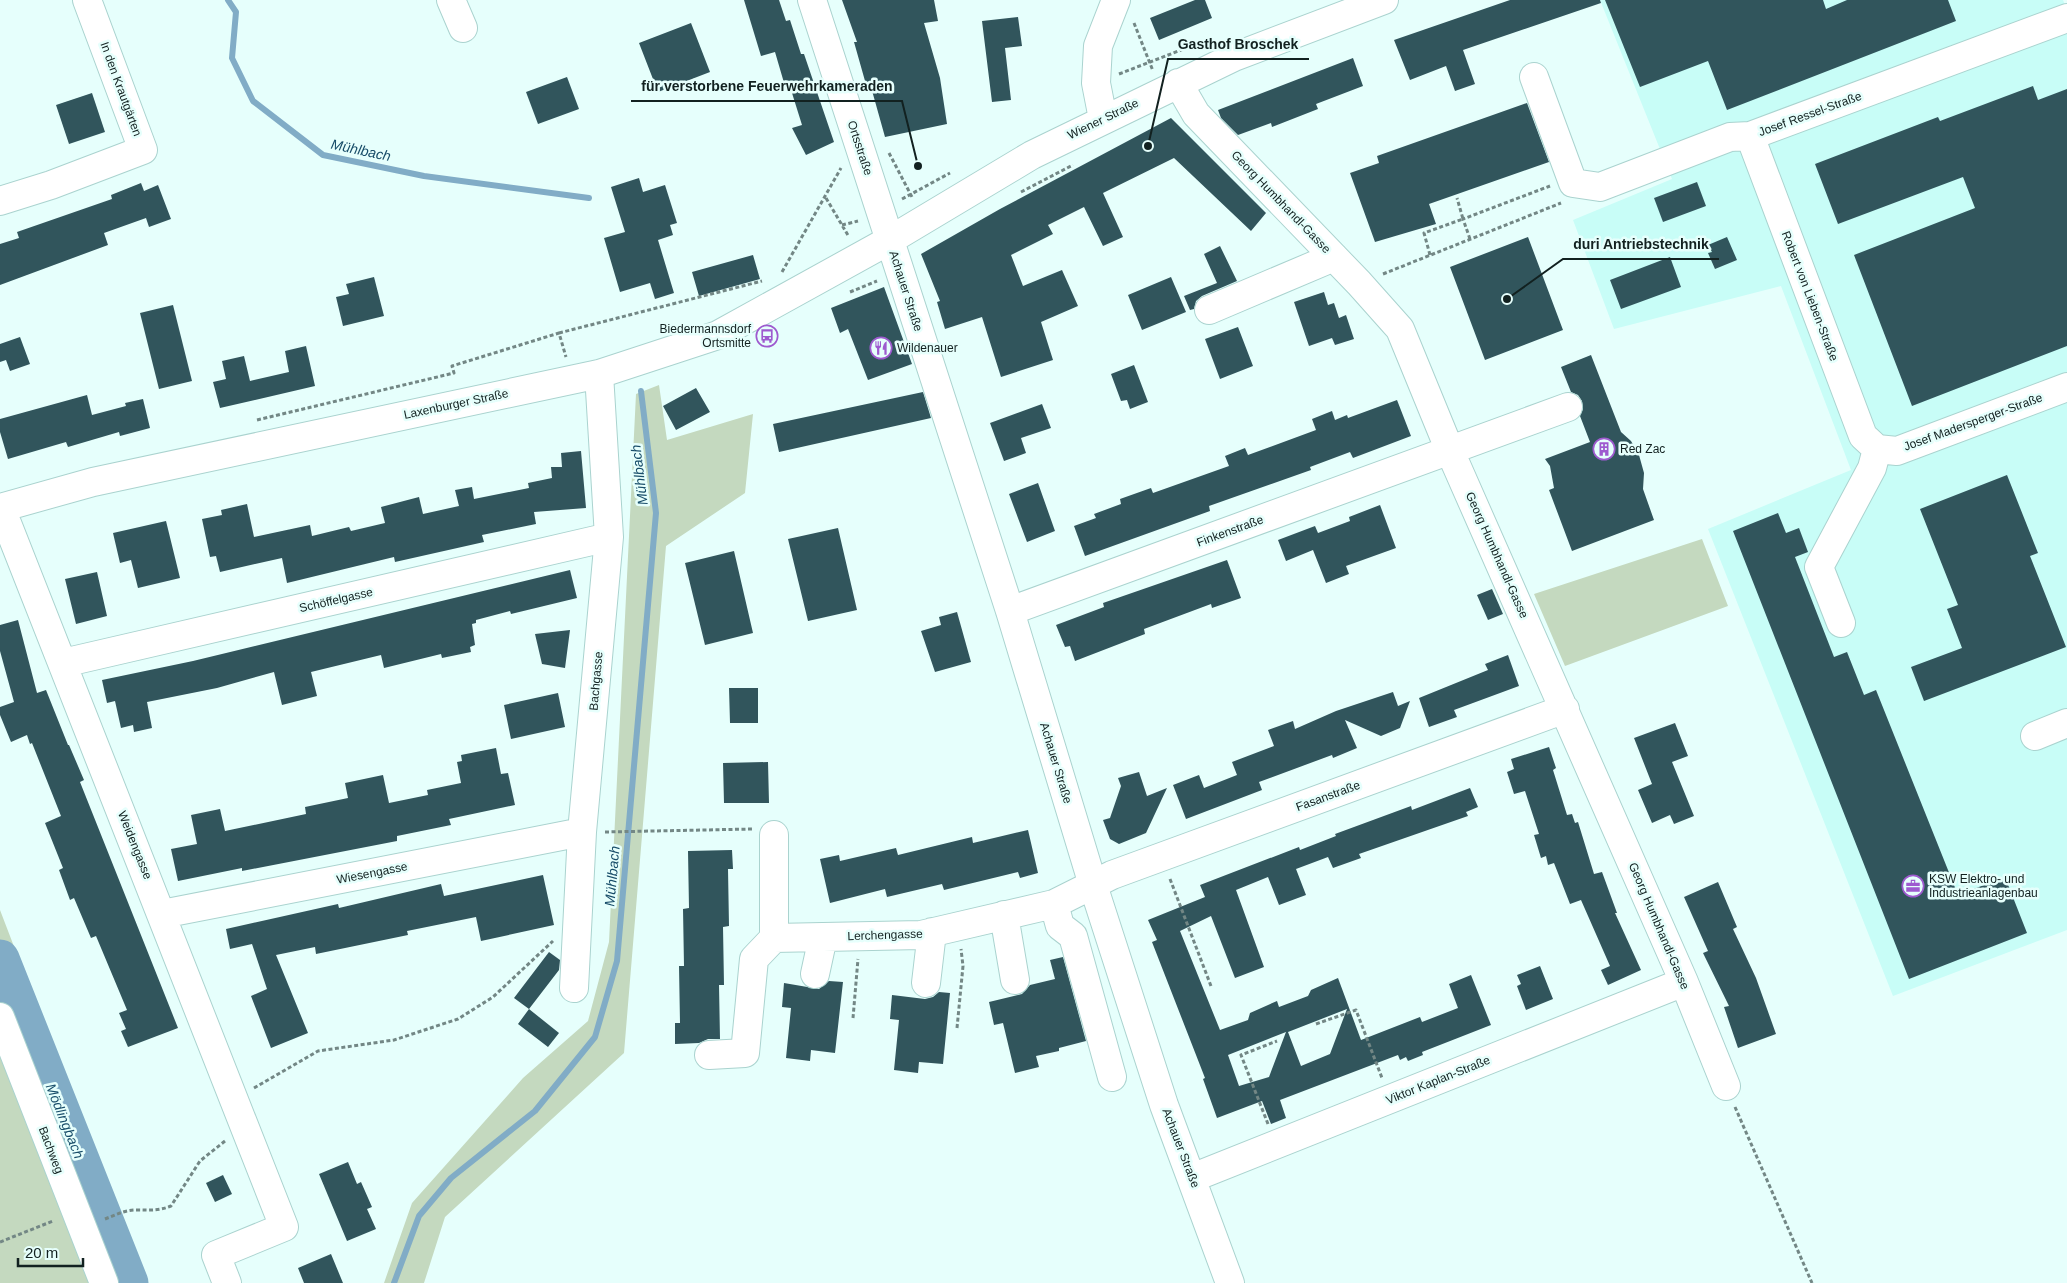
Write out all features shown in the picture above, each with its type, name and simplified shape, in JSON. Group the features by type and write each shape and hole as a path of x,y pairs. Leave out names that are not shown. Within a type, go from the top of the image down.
{"street":[{"name":"In den Krautgärten","path":"0,201 143,150 87,0"},
{"path":"451,0 463,28"},
{"name":"Ortsstraße","path":"812,0 890,240"},
{"path":"1103,119 1096,83 1098,46 1116,0"},
{"name":"Wiener Straße","path":"890,240 1032,155 1103,119 1234,57 1384,0"},
{"name":"Josef Ressel-Straße","path":"1570,189 1573,183 1600,188 1730,137 1750,136 2067,18"},
{"path":"1534,77 1570,189"},
{"name":"Georg Humbhandl-Gasse","path":"1178,83 1196,114 1359,283 1400,329 1450,451 1684,982 1726,1086"},
{"name":"Robert von Lieben-Straße","path":"1750,136 1863,436 1878,449"},
{"name":"Laxenburger Straße","path":"1,508 93,482 598,374 718,335 890,240"},
{"name":"Achauer Straße","path":"890,240 1010,610 1092,885 1164,1105 1230,1283"},
{"path":"1209,310 1334,257"},
{"name":"Bachgasse","path":"574,988 582,832 609,537 598,374"},
{"name":"Josef Madersperger-Straße","path":"1878,449 1897,451 2067,387"},
{"name":"Finkenstraße","path":"1010,610 1568,407"},
{"path":"1842,623 1819,567 1872,468 1878,449"},
{"name":"Weidengasse","path":"1,508 284,1227 216,1254 227,1283"},
{"name":"Schöffelgasse","path":"63,663 609,537"},
{"name":"Fasanstraße","path":"1092,885 1161,857 1565,709"},
{"path":"2035,736 2067,723"},
{"name":"Wiesengasse","path":"162,914 582,832"},
{"path":"709,1055 745,1053 754,959 774,938 774,835"},
{"name":"Lerchengasse","path":"774,938 921,935 1054,904 1092,885"},
{"path":"1054,904 1060,926 1073,936 1112,1077"},
{"path":"1004,915 1015,980"},
{"path":"926,982 932,932"},
{"path":"814,974 823,937"},
{"name":"Viktor Kaplan-Straße","path":"1192,1178 1684,982"},
{"name":"Bachweg","path":"0,1017 75,1213 104,1283"}],"path":[{"path":"1096,83 1213,38"},
{"path":"779,277 826,198 857,138 888,150 923,219"},
{"path":"1430,255 1424,233 1463,219 1570,189"},
{"path":"1359,283 1470,239 1570,189"},
{"path":"1457,198 1470,239"},
{"path":"842,225 866,219"},
{"path":"251,421 454,373 452,366 559,333 770,279"},
{"path":"559,333 566,359"},
{"path":"610,832 754,828 774,835"},
{"path":"1161,857 1211,986"},
{"path":"121,1212 135,1210 149,1212 171,1206 200,1161 239,1116 261,1082 318,1051 394,1040 458,1019 492,997 578,919"},
{"path":"957,1028 963,966 959,926"},
{"path":"853,1018 860,936"},
{"path":"1316,1024 1356,1010 1390,1100"},
{"path":"1276,1145 1241,1055 1277,1041"},
{"path":"1726,1086 1812,1283"},
{"path":"0,1242 75,1213"}],"shaded area":[{"path":"1600,0 2063,0 2067,10 2067,930 1893,996 1708,529 1851,470 1781,286 1614,329 1573,220 1672,179"}],"green space":[{"path":"659,385 667,440 753,414 745,493 666,546 624,1053 445,1217 424,1283 384,1283 412,1203 523,1078 588,1021 609,942 636,394"},
{"path":"1702,539 1728,606 1565,666 1534,594"},
{"path":"0,910 143,1283 0,1283"}],"building":[{"path":"744,0 779,0 786,21 790,20 801,54 804,54 834,142 806,155 792,128 802,125 792,93 787,93 775,52 761,56"},
{"path":"842,0 934,0 938,21 924,23 940,78 947,124 885,137 871,87 867,88 854,42 857,42"},
{"path":"1195,0 1205,0 1212,18 1159,40 1150,18"},
{"path":"1510,0 1600,0 1601,3 1463,50 1475,84 1455,91 1446,66 1410,80 1394,40"},
{"path":"1605,0 1823,0 1826,9 1847,0 1948,0 1956,21 1727,110 1708,61 1640,87"},
{"path":"1018,17 1022,46 1005,48 1011,100 992,102 982,21"},
{"path":"691,23 710,72 658,92 639,43"},
{"path":"1353,58 1363,86 1316,104 1318,109 1272,127 1271,123 1238,135 1221,118 1218,110"},
{"path":"567,77 579,109 538,124 526,92"},
{"path":"2033,86 2038,100 2067,89 2067,346 1912,406 1854,255 1975,208 1963,177 1838,224 1815,164 1938,117 1940,121"},
{"path":"92,93 105,132 69,144 56,105"},
{"path":"1527,103 1549,162 1429,204 1436,224 1375,242 1350,173 1379,163 1377,156"},
{"path":"1171,118 1266,213 1251,231 1174,158 1103,193 1123,237 1103,246 1084,207 1048,225 1053,234 1011,255 1023,286 1062,270 1078,306 1041,322 1053,360 1001,377 982,317 945,329 937,302 940,301 921,254 1000,209"},
{"path":"639,178 643,192 665,185 677,223 670,225 673,235 658,240 674,293 655,299 650,283 620,292 604,238 625,232 611,187"},
{"path":"1697,182 1706,206 1663,222 1654,198"},
{"path":"141,183 144,191 158,185 171,219 149,227 146,218 104,233 108,245 0,285 0,244 19,238 17,232 112,199 111,195"},
{"path":"1528,237 1563,330 1485,360 1450,267"},
{"path":"1727,237 1737,260 1715,269 1708,253 1712,252 1708,245"},
{"path":"1220,246 1237,281 1202,296 1196,301 1194,309 1190,310 1184,296 1217,283 1204,254"},
{"path":"753,255 760,279 699,296 692,272"},
{"path":"1670,257 1681,287 1621,309 1610,280"},
{"path":"374,277 384,316 343,326 336,297 349,294 346,284"},
{"path":"1171,277 1186,312 1142,330 1128,295"},
{"name":"Wildenauer","path":"884,287 912,364 868,380 848,329 840,333 831,308"},
{"path":"1324,292 1328,305 1334,303 1339,318 1346,315 1354,339 1335,345 1332,338 1309,346 1294,302"},
{"path":"173,305 192,381 159,389 140,313"},
{"path":"1238,327 1253,366 1220,379 1205,339"},
{"path":"20,337 30,364 10,371 6,360 0,362 0,344"},
{"path":"306,346 315,386 220,408 213,382 226,379 222,361 244,356 250,381 289,372 285,351"},
{"name":"Red Zac","path":"1591,355 1621,432 1631,441 1639,455 1644,473 1643,489 1654,520 1572,551 1549,490 1554,488 1550,466 1545,459 1590,442 1580,416 1583,409 1582,401 1578,395 1571,392 1561,367"},
{"path":"1134,365 1148,402 1130,409 1127,400 1121,401 1111,374"},
{"path":"696,388 710,412 676,430 663,406"},
{"path":"923,392 931,418 779,452 773,424"},
{"path":"87,395 92,415 126,406 125,403 143,399 150,428 120,436 119,432 68,447 66,442 8,459 0,432 0,419"},
{"path":"1397,400 1411,436 1353,458 1350,452 1310,467 1311,470 1209,506 1210,511 1085,556 1074,526 1096,518 1094,514 1121,504 1120,499 1151,488 1153,493 1229,466 1225,456 1245,448 1248,455 1316,430 1312,419 1332,411 1335,420 1347,415 1348,418"},
{"path":"1042,404 1051,428 1021,438 1026,453 1004,461 990,423"},
{"path":"581,451 586,508 534,512 536,524 482,535 484,542 395,562 394,557 287,583 282,558 220,572 216,556 210,557 202,519 222,515 221,510 247,504 254,537 310,525 312,536 349,527 351,531 385,523 381,507 419,497 423,514 459,506 455,490 472,487 474,499 529,488 528,483 552,478 551,467 562,467 561,453"},
{"path":"2007,475 2038,553 2030,556 2066,647 1924,701 1911,667 1962,648 1947,609 1958,605 1920,509"},
{"path":"1038,483 1055,531 1027,542 1009,494"},
{"path":"1380,505 1396,548 1346,566 1349,574 1326,583 1313,550 1286,561 1278,540 1315,526 1318,533 1350,521 1349,517"},
{"path":"1778,513 1786,533 1799,528 1808,552 1795,557 1834,657 1847,652 1864,695 1876,690 1958,895 2005,877 2027,933 1909,979 1733,531"},
{"path":"166,521 180,578 138,588 131,560 120,563 113,533"},
{"path":"838,528 857,610 808,621 788,539"},
{"path":"734,551 753,633 705,645 685,563"},
{"path":"1227,560 1241,598 1212,608 1211,604 1144,629 1145,634 1075,661 1070,646 1065,647 1056,625 1104,607 1103,603"},
{"path":"570,570 577,598 511,614 510,611 476,620 476,623 472,624 475,645 470,647 471,652 442,658 441,654 384,668 381,655 311,672 317,696 282,705 274,672 217,688 147,702 152,728 134,732 133,725 121,728 115,701 107,703 102,680 193,661"},
{"path":"97,572 107,616 76,624 65,579"},
{"path":"1492,589 1503,614 1488,620 1477,595"},
{"path":"957,612 971,662 935,672 921,631 941,625 939,617"},
{"path":"18,620 37,693 46,690 84,780 80,782 178,1028 128,1047 121,1031 126,1029 119,1013 127,1010 96,936 91,938 74,898 70,900 59,870 63,868 45,823 61,816 32,743 30,744 27,735 11,742 0,715 0,707 14,702 0,651 0,625"},
{"path":"570,630 565,668 542,664 535,634"},
{"path":"1508,655 1519,686 1454,710 1457,717 1429,727 1419,698 1488,670 1485,664"},
{"path":"729,688 758,688 758,723 730,723"},
{"path":"1393,692 1398,706 1410,701 1400,728 1381,736 1345,720 1357,748 1333,758 1332,755 1259,782 1262,790 1186,819 1173,785 1199,775 1204,788 1237,775 1232,762 1274,746 1268,730 1293,721 1295,729 1336,711"},
{"path":"558,693 565,727 511,739 504,705"},
{"path":"1675,723 1688,756 1672,762 1694,816 1674,824 1670,815 1652,823 1638,790 1652,784 1634,738"},
{"path":"1549,747 1556,768 1553,770 1567,815 1572,814 1575,823 1578,822 1594,874 1602,872 1617,913 1615,913 1641,970 1608,985 1601,970 1610,966 1581,900 1570,904 1554,863 1548,865 1546,856 1541,858 1534,835 1539,834 1525,791 1514,794 1507,772 1514,769 1511,759"},
{"path":"496,748 501,774 508,773 515,805 449,819 451,825 397,836 397,841 242,871 242,868 178,881 171,849 197,844 191,815 220,809 225,831 306,814 305,807 348,798 345,783 383,775 389,803 428,795 427,790 461,783 457,762 462,761 461,755"},
{"path":"768,762 769,803 724,803 723,763"},
{"path":"1139,772 1147,796 1167,788 1146,833 1119,844 1110,839 1103,820 1110,818 1121,786 1118,778"},
{"path":"1470,788 1478,807 1466,812 1468,816 1359,854 1361,858 1333,868 1328,857 1296,869 1306,895 1279,905 1268,877 1236,890 1264,967 1235,978 1211,916 1180,931 1220,1030 1248,1020 1250,1013 1277,1001 1279,1007 1308,996 1311,990 1338,978 1361,1040 1420,1017 1422,1022 1458,1008 1449,984 1471,975 1491,1025 1422,1052 1423,1055 1408,1061 1406,1057 1400,1060 1398,1055 1280,1100 1286,1118 1271,1124 1262,1101 1217,1118 1203,1079 1205,1078 1152,942 1157,940 1148,920 1205,897 1200,885 1299,847 1300,850 1336,836 1335,834 1411,806 1412,810","holes":["1347,1009 1330,1054 1301,1066 1288,1032","1286,1032 1269,1077 1239,1086 1228,1055"]},
{"path":"1028,830 1038,873 1020,878 1018,872 944,890 942,884 887,897 885,889 830,903 820,859 839,855 840,861 896,848 898,855 972,837 973,843"},
{"path":"732,850 733,869 728,869 729,926 723,927 724,985 719,985 720,1039 708,1039 699,1043 675,1044 675,1023 680,1023 679,966 684,966 683,909 689,908 688,851"},
{"path":"543,875 554,925 481,941 476,917 407,931 408,935 316,954 315,947 276,955 308,1033 271,1048 251,996 267,989 252,944 230,949 226,929 338,904 339,908 441,884 444,896"},
{"path":"1718,882 1737,927 1733,929 1756,978 1776,1034 1738,1048 1724,1007 1729,1006 1703,953 1708,951 1684,897"},
{"path":"549,952 560,960 559,970 529,1009 514,998"},
{"path":"1063,957 1086,1041 1059,1048 1059,1051 1036,1056 1039,1067 1015,1073 1003,1023 994,1025 989,1002 1022,994 1030,985 1055,979 1050,960"},
{"path":"1540,966 1553,999 1526,1010 1517,986 1521,984 1517,975"},
{"path":"829,981 843,982 835,1053 811,1050 810,1061 786,1058 791,1008 782,1007 784,983 819,989"},
{"path":"939,992 950,993 943,1064 919,1062 918,1073 894,1070 899,1020 890,1019 892,995 925,999 933,997"},
{"path":"529,1009 559,1033 548,1047 518,1024"},
{"path":"348,1162 357,1184 361,1182 372,1207 367,1209 376,1229 347,1241 319,1174"},
{"path":"223,1175 232,1194 215,1202 206,1183"},
{"path":"331,1254 343,1283 304,1283 298,1268"}],"waterway":[{"name":"Mühlbach","path":"228,0 236,12 232,58 253,101 323,155 424,176 589,198"},
{"name":"Mühlbach","path":"394,1283 419,1216 451,1178 535,1111 595,1037 617,961 656,513 641,391"},
{"name":"Mödlingbach","path":"0,959 129,1283"}],"place":[{"name":"Gasthof Broschek","path":"1148,146"},
{"name":"für verstorbene Feuerwehrkameraden","path":"918,166"},
{"name":"duri Antriebstechnik","path":"1507,299"},
{"name":"Biedermannsdorf Ortsmitte","path":"767,336"},
{"name":"Wildenauer","path":"881,348"},
{"name":"Red Zac","path":"1604,449"},
{"name":"KSW Elektro- und Industrieanlagenbau","path":"1913,886"}]}
